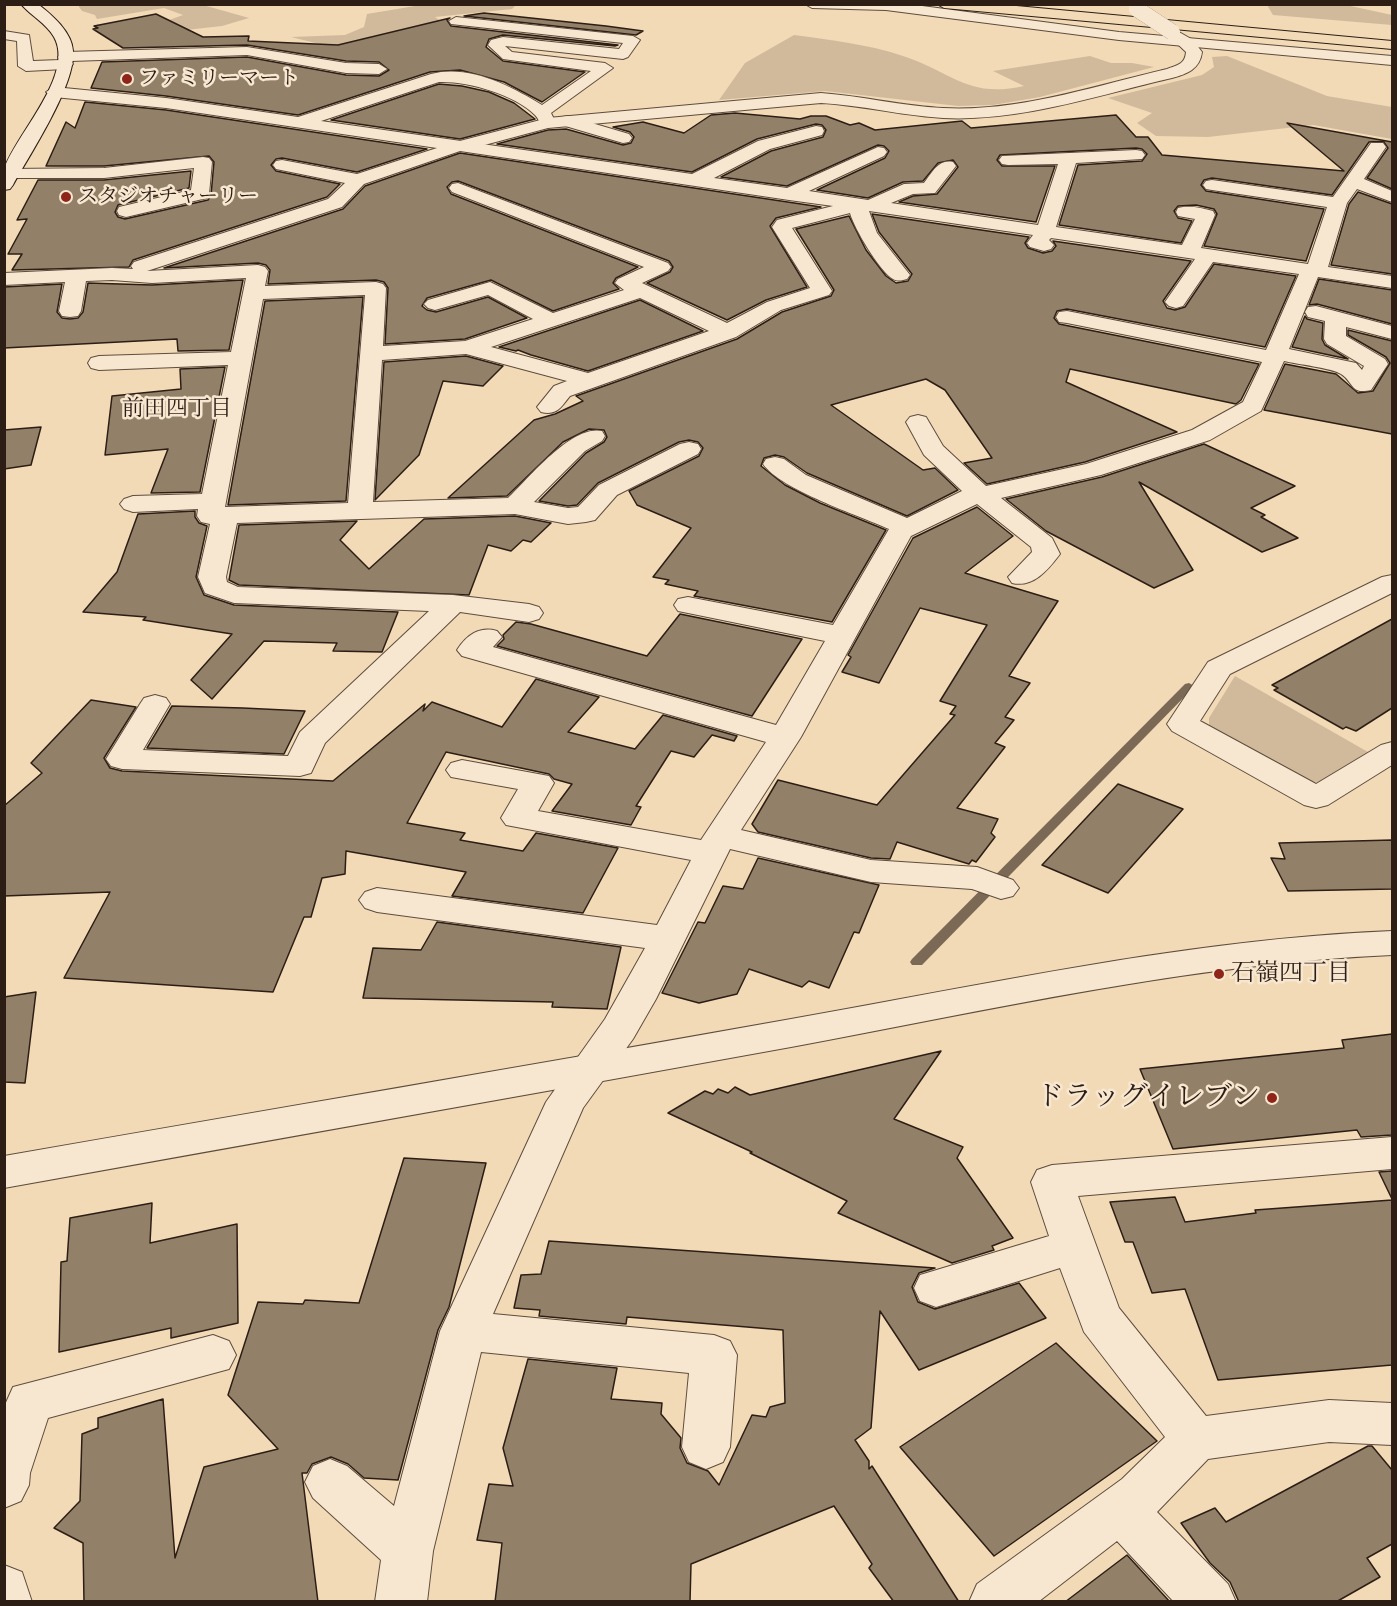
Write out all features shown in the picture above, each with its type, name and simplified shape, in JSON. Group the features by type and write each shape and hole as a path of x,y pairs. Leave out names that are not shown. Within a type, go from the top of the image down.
{"highway":[{"path":"944,4 1392,45"},
{"path":"1024,4 1392,38"}],"street":[{"path":"28,4 45,17 57,32 64,43 66,60"},
{"path":"812,4 886,6 1188,43 1392,61"},
{"path":"568,121 821,98 853,100 943,113 1007,111 1172,73 1187,67 1193,60 1194,52 1188,43 1134,7"},
{"path":"112,274 335,203 358,180 545,118 605,68 508,56 495,45 496,42 623,54 633,40 456,21"},
{"path":"4,35 24,38 26,66 66,60 247,51 346,68 379,69"},
{"path":"66,60 39,85 7,180 104,173 203,162 200,194 126,211"},
{"path":"298,122 437,76 455,75 490,78 545,118 568,121 623,138"},
{"path":"39,85 1392,282"},
{"path":"695,180 786,134 816,131"},
{"path":"401,1602 408,1551 463,1331 566,1102 619,1029 637,999 715,844 785,737 901,531 971,498 1092,470 1201,435 1253,406 1294,306 1311,270 1317,266 1338,203 1377,147"},
{"path":"789,194 878,152"},
{"path":"1008,160 1136,155"},
{"path":"1069,158 1045,232 1037,243 1078,253"},
{"path":"282,165 358,180"},
{"path":"549,408 562,391 728,332 774,306 822,291 782,227 784,224 865,205 910,188 929,189 947,166"},
{"path":"1354,181 1392,197"},
{"path":"1212,185 1248,186 1338,203"},
{"path":"458,188 661,267 625,283 728,332"},
{"path":"865,205 859,217 866,231 900,275"},
{"path":"1176,302 1215,216 1185,212"},
{"path":"4,279 112,274 152,277 258,272 241,358 219,508 212,577 216,587 234,595 453,603 530,613"},
{"path":"70,311 77,276"},
{"path":"254,293 376,288 360,510"},
{"path":"435,304 490,288 551,320"},
{"path":"371,354 467,347 642,291"},
{"path":"1294,306 1392,333"},
{"path":"1067,317 1348,368 1363,385 1377,364 1335,339 1336,318"},
{"path":"467,347 589,380"},
{"path":"99,363 241,358"},
{"path":"918,422 933,450 981,495 1043,544 1046,554 1022,577"},
{"path":"515,506 576,446 593,436"},
{"path":"133,504 360,510 515,506 568,516 586,514 608,490 689,449"},
{"path":"775,464 797,480 909,528"},
{"path":"1392,583 1219,668 1183,724 1316,798 1392,752"},
{"path":"155,704 122,759 300,766 311,739 453,603"},
{"path":"688,605 843,636"},
{"path":"487,637 472,650 785,737"},
{"path":"462,770 538,783 518,818 715,844 871,871 990,884"},
{"path":"376,900 668,939"},
{"path":"4,1172 468,1089 588,1070 1194,960 1319,946 1392,943"},
{"path":"1195,1439 1100,1318 1052,1182 1392,1153"},
{"path":"936,1288 1074,1246"},
{"path":"463,1331 714,1355 706,1448"},
{"path":"4,1485 5,1473 30,1402 213,1355"},
{"path":"995,1602 1140,1495 1195,1439 1329,1421 1392,1424"},
{"path":"330,1482 408,1551"},
{"path":"1121,1510 1210,1602"},
{"path":"4,1590 6,1602"}],"shaded area":[{"path":"77,4 203,5 249,18 222,26 186,30 147,28 183,15 164,8 97,19 95,15 82,11"},
{"path":"427,4 516,5 512,9 435,17 459,33 364,55 291,37 345,35 364,27 367,14"},
{"path":"1267,5 1346,5 1392,15 1392,25 1273,15"},
{"path":"794,35 876,48 920,62 960,82 988,89 1024,86 993,71 1090,56 1111,63 1132,63 1154,67 1040,97 993,105 958,106 825,91 719,100 745,63"},
{"path":"1227,56 1327,96 1392,107 1392,139 1313,125 1208,137 1156,136 1137,123 1152,113 1108,98 1202,75 1214,67 1212,57"},
{"path":"1235,676 1368,752 1319,782 1302,781 1209,725 1209,718"}],"building":[{"path":"484,13 643,31 636,35 464,16"},
{"path":"156,14 203,37 249,36 248,41 338,45 450,18 447,20 451,26 618,45 503,35 489,39 486,47 503,61 585,72 542,102 504,82 460,70 430,72 298,115 91,88 102,62 247,57 346,75 379,76 389,70 379,62 346,61 247,45 123,48 93,29 98,28 94,26"},
{"path":"439,84 489,92 514,103 535,119 460,139 331,120"},
{"path":"85,102 166,110 427,149 357,172 282,158 276,159 271,165 276,171 340,184 327,197 133,260 129,267 12,270 22,254 8,254 27,219 17,220 38,180 104,180 191,171 189,188 118,205 115,212 118,217 125,219 208,200 211,195 214,162 209,156 104,166 46,166 66,122 75,128"},
{"path":"735,113 800,119 826,116 850,125 859,123 875,130 962,121 971,128 1116,115 1136,137 1148,137 1162,155 1344,171 1287,123 1392,142 1392,189 1367,178 1388,148 1383,141 1369,142 1332,195 1212,178 1204,180 1201,185 1206,191 1324,209 1306,261 1204,246 1217,214 1214,209 1196,205 1178,206 1174,211 1178,218 1192,221 1181,243 1059,225 1078,165 1142,161 1147,154 1142,149 1136,148 1000,155 997,160 1002,166 1055,166 1036,222 899,202 913,196 937,194 958,167 953,160 938,163 923,181 903,182 868,198 817,190 885,158 889,151 884,146 878,145 787,186 721,177 771,151 823,137 826,130 822,125 816,124 757,139 692,172 497,144 548,130 566,129 623,145 631,143 634,137 630,132 613,127 643,122 684,133 711,115"},
{"path":"460,153 821,207 776,218 770,226 807,287 766,300 727,320 647,283 670,272 673,267 669,261 458,181 452,182 447,187 451,194 638,267 616,278 613,283 619,289 553,311 491,280 427,298 422,306 436,312 488,297 527,318 465,339 385,344 388,288 384,282 376,280 268,284 270,270 266,265 258,263 164,268 343,209 365,186"},
{"path":"1358,192 1392,204 1392,274 1331,265 1349,204"},
{"path":"872,214 1029,237 1025,243 1028,248 1043,253 1052,251 1056,246 1053,241 1191,261 1163,301 1167,308 1175,310 1185,307 1214,264 1296,276 1265,347 1067,309 1057,311 1054,318 1059,324 1259,364 1241,400 1236,404 1070,369 1066,382 1177,432 1085,462 987,484 964,463 992,458 945,390 926,379 831,405 923,470 935,468 958,490 907,516 807,473 784,457 775,455 764,458 761,466 785,485 820,503 886,530 832,622 694,596 698,591 665,584 669,580 653,577 691,528 637,505 629,491 699,456 703,448 698,442 689,440 679,442 598,483 577,505 568,506 539,501 586,453 604,442 607,437 604,430 589,429 563,442 507,496 448,498 534,420 555,414 583,401 576,396 737,339 782,312 831,296 834,290 796,229 849,216 866,250 886,276 896,283 908,281 912,274 879,232"},
{"path":"1319,279 1392,290 1392,324 1317,304 1309,305"},
{"path":"243,280 229,350 178,351 177,339 4,348 4,287 62,284 57,312 62,318 70,319 78,318 83,312 88,283 152,285"},
{"path":"363,297 346,501 228,505 265,301"},
{"path":"640,300 703,331 588,371 518,350 499,347"},
{"path":"1305,316 1307,319 1323,323 1322,339 1325,345 1348,359 1292,347"},
{"path":"1348,330 1392,341 1392,434 1264,410 1285,364 1336,374 1358,393 1373,391 1390,363 1386,357 1348,335"},
{"path":"466,356 503,366 483,386 443,381 419,455 375,500 384,362"},
{"path":"225,367 200,492 151,493 168,449 105,455 112,396 181,389 180,369"},
{"path":"41,427 31,465 4,469 4,430"},
{"path":"1204,444 1295,486 1251,508 1265,515 1261,517 1298,538 1262,552 1139,482 1193,570 1154,588 1046,531 1006,499 1102,477"},
{"path":"977,507 1013,536 965,573 1058,601 1009,676 1030,683 1005,717 1014,720 995,743 1005,747 957,808 998,819 991,833 995,837 976,862 972,860 969,864 897,842 890,859 871,858 758,832 752,824 778,780 877,805 955,715 950,714 956,706 940,701 987,625 920,608 879,683 842,672 851,657 848,655 913,538"},
{"path":"195,511 195,517 199,523 207,526 196,577 204,595 234,605 398,612 382,652 333,651 337,643 264,641 212,699 191,680 232,634 143,620 146,617 83,612 117,572 138,514"},
{"path":"515,516 551,523 531,542 523,540 511,551 488,545 469,595 239,585 229,580 239,525 357,521 340,540 369,569 424,519"},
{"path":"680,614 802,639 752,716 497,646 504,639 503,635 516,622 531,624 647,656"},
{"path":"1392,619 1392,708 1356,731 1346,727 1343,729 1274,690 1278,688 1272,685"},
{"path":"536,679 599,697 568,732 635,749 663,715 737,736 734,741 712,735 694,757 671,751 636,806 641,807 631,825 552,811 572,784 554,779 549,774 446,752 407,823 465,833 460,840 523,851 536,833 618,848 583,913 452,896 466,872 346,851 345,874 322,878 311,917 304,917 273,992 64,978 110,892 4,896 4,806 42,773 31,763 91,700 136,707 104,758 110,768 122,771 333,781 425,704 423,711 432,702 502,727"},
{"path":"172,706 305,711 284,754 147,748"},
{"path":"1118,784 1183,809 1108,893 1042,865"},
{"path":"1392,840 1392,889 1288,891 1271,858 1285,859 1279,843"},
{"path":"758,858 879,885 859,933 854,932 829,988 809,981 802,987 749,969 737,994 699,1003 662,993 698,922 705,923 723,886 743,889"},
{"path":"437,922 621,947 607,1009 552,1007 553,1002 363,998 373,948 421,950"},
{"path":"36,992 25,1083 4,1082 4,997"},
{"name":"ドラッグイレブン","path":"1392,1034 1392,1135 1361,1137 1357,1130 1173,1149 1140,1069 1344,1048 1342,1040"},
{"path":"941,1051 894,1119 963,1147 957,1158 1013,1238 992,1246 994,1250 952,1263 838,1213 847,1201 750,1153 752,1152 668,1113 705,1091 713,1094 718,1089 728,1093 735,1087 750,1095"},
{"path":"404,1158 486,1163 449,1307 438,1330 398,1480 364,1478 348,1464 331,1457 312,1464 307,1473 302,1473 318,1602 84,1602 83,1543 54,1528 80,1501 82,1434 98,1428 98,1418 163,1399 175,1558 204,1467 278,1449 228,1395 258,1302 303,1304 305,1300 359,1303"},
{"path":"1392,1171 1392,1199 1379,1172"},
{"path":"1175,1197 1185,1222 1256,1213 1255,1210 1392,1200 1392,1365 1218,1380 1185,1289 1152,1293 1133,1242 1125,1242 1110,1202"},
{"path":"152,1203 150,1243 237,1224 238,1323 171,1338 171,1328 59,1352 61,1262 67,1261 70,1218"},
{"path":"549,1241 935,1268 919,1273 912,1287 918,1302 935,1309 1019,1283 1046,1318 919,1370 880,1311 871,1428 855,1440 869,1461 869,1469 872,1466 959,1602 894,1602 869,1568 872,1564 834,1506 691,1564 690,1602 495,1602 502,1543 477,1540 489,1484 513,1486 503,1448 528,1359 617,1368 611,1399 662,1403 661,1414 681,1438 680,1448 687,1463 708,1471 719,1485 752,1415 766,1417 770,1407 785,1403 783,1330 627,1317 626,1324 539,1316 540,1310 514,1308 521,1275 541,1274"},
{"path":"1056,1343 1157,1441 994,1556 900,1447"},
{"path":"1368,1446 1372,1446 1392,1470 1392,1544 1367,1558 1380,1577 1336,1602 1239,1602 1230,1582 1210,1563 1181,1523 1215,1508 1226,1522"},
{"path":"1127,1555 1170,1602 1065,1602"}],"waterway":[{"path":"917,962 1189,686"}],"place":[{"name":"ファミリーマート","path":"127,79"},
{"name":"スタジオチャーリー","path":"66,197"},
{"name":"石嶺四丁目","path":"1219,974"},
{"name":"ドラッグイレブン","path":"1272,1098"}],"district":[{"name":"前田四丁目","path":"177,410"}]}
